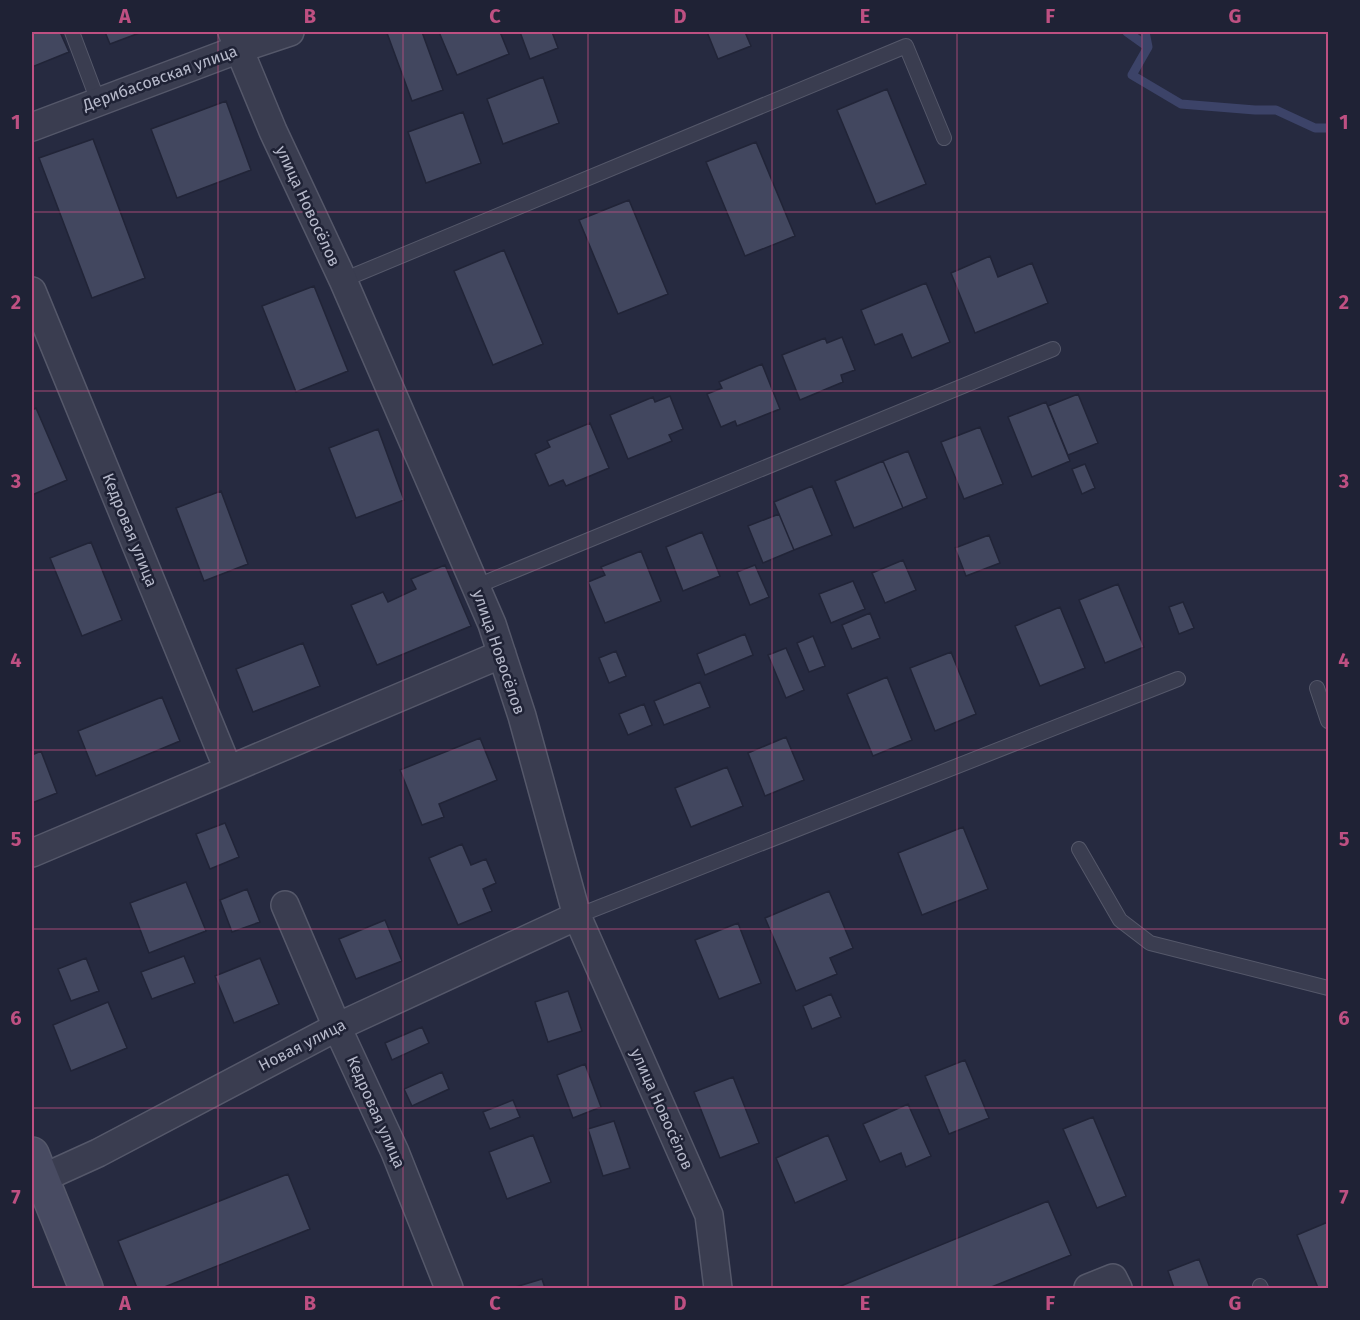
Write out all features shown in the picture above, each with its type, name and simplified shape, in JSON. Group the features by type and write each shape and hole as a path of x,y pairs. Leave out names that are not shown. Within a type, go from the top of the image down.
{"street":[{"name":"Дерибасовская улица","path":"32,127 98,101 236,40 290,32"},
{"name":"улица Новосёлов","path":"236,40 273,131 343,280 492,624 522,716 577,916 709,1215 718,1288"},
{"name":"Кедровая улица","path":"32,291 228,769"},
{"path":"32,854 502,654"},
{"name":"Кедровая улица","path":"285,905 337,1027 395,1152 449,1288"},
{"name":"Новая улица","path":"35,1172 98,1153 337,1027 577,916"},
{"path":"35,1172 86,1288"},
{"path":"1088,1288 1113,1278 1118,1288"}],"lane":[{"path":"72,32 98,101"},
{"path":"343,280 906,46 944,138"},
{"path":"477,586 1053,349"},
{"path":"577,916 1178,679"},
{"path":"1317,688 1329,721"},
{"path":"1079,849 1120,920 1150,943 1329,988"}],"building":[{"path":"32,32 60,32 69,52 32,67"},
{"path":"105,32 142,32 110,44"},
{"path":"422,32 443,90 412,101 387,33"},
{"path":"439,32 500,32 509,54 457,75"},
{"path":"520,32 552,32 558,48 530,59"},
{"path":"707,32 745,32 751,46 718,59"},
{"path":"543,77 559,123 503,144 487,99"},
{"path":"887,89 926,184 876,204 837,110"},
{"path":"226,101 251,170 177,198 151,129"},
{"path":"463,112 481,163 426,183 408,132"},
{"path":"93,139 145,278 92,298 39,158"},
{"path":"756,142 795,236 745,256 706,162"},
{"path":"629,200 668,294 618,314 579,220"},
{"path":"504,250 543,344 493,365 454,271"},
{"path":"990,256 998,277 1032,263 1048,303 975,333 951,273"},
{"path":"926,283 950,342 912,358 902,334 875,345 861,310"},
{"path":"314,286 348,371 296,392 262,306"},
{"path":"842,337 855,370 841,375 843,382 800,400 782,355 825,338 827,343"},
{"path":"762,364 780,409 737,426 735,421 721,427 707,394 722,388 719,382"},
{"path":"1078,394 1098,443 1068,455 1048,406"},
{"path":"670,396 683,429 669,435 672,441 628,459 610,415 653,397 655,402"},
{"path":"1046,402 1070,461 1032,477 1008,417"},
{"path":"36,408 67,480 32,495 32,410"},
{"path":"590,423 609,468 566,486 563,480 549,486 535,454 550,447 547,441"},
{"path":"980,427 1003,484 964,499 941,442"},
{"path":"378,429 404,500 356,518 329,448"},
{"path":"908,451 927,498 903,508 883,461"},
{"path":"883,461 903,508 854,528 835,481"},
{"path":"1085,464 1095,488 1082,494 1072,469"},
{"path":"812,486 832,535 794,550 774,502"},
{"path":"221,491 248,564 204,581 176,508"},
{"path":"779,514 794,550 763,563 748,526"},
{"path":"702,532 720,576 683,591 666,547"},
{"path":"989,535 1000,563 966,576 955,548"},
{"path":"91,542 122,620 82,636 50,558"},
{"path":"641,551 661,601 605,623 588,582 605,575 601,567"},
{"path":"903,560 916,590 885,603 872,573"},
{"path":"445,565 471,626 377,665 351,605 383,592 388,602 416,589 411,579"},
{"path":"755,565 769,597 750,605 737,572"},
{"path":"853,581 865,609 831,623 819,594"},
{"path":"1118,584 1144,647 1105,663 1079,600"},
{"path":"1183,602 1194,628 1179,634 1169,607"},
{"path":"1060,607 1085,668 1040,686 1015,626"},
{"path":"870,613 880,638 852,649 842,625"},
{"path":"745,634 753,655 705,675 697,654"},
{"path":"813,636 825,666 809,672 797,643"},
{"path":"303,643 320,686 253,712 236,669"},
{"path":"786,648 804,690 786,698 768,655"},
{"path":"616,651 626,676 609,683 599,658"},
{"path":"951,652 976,714 935,731 910,668"},
{"path":"887,677 912,740 873,756 847,694"},
{"path":"700,682 710,707 664,725 654,701"},
{"path":"162,697 180,741 96,776 78,731"},
{"path":"644,704 652,725 628,735 619,714"},
{"path":"786,737 804,780 765,796 748,753"},
{"path":"480,738 497,780 439,804 444,817 422,825 400,770"},
{"path":"41,751 57,793 32,803 32,755"},
{"path":"727,767 743,806 691,827 675,788"},
{"path":"225,823 239,857 210,869 196,834"},
{"path":"963,827 988,889 922,915 898,853"},
{"path":"462,844 471,865 486,859 496,883 483,889 492,911 458,925 429,858"},
{"path":"186,882 206,931 149,953 130,903"},
{"path":"247,889 260,922 232,932 220,900"},
{"path":"829,891 853,948 830,958 837,974 796,991 765,918"},
{"path":"385,920 402,961 356,979 339,939"},
{"path":"738,923 761,983 719,999 695,940"},
{"path":"184,956 195,983 152,999 141,972"},
{"path":"86,958 99,991 71,1001 58,969"},
{"path":"260,958 279,1004 234,1023 215,976"},
{"path":"568,991 582,1031 548,1042 535,1002"},
{"path":"831,994 841,1017 812,1029 803,1006"},
{"path":"108,1002 127,1048 71,1071 53,1025"},
{"path":"422,1027 429,1043 392,1060 385,1043"},
{"path":"965,1060 989,1118 949,1134 925,1076"},
{"path":"585,1064 601,1107 573,1118 557,1075"},
{"path":"442,1072 449,1089 412,1106 404,1089"},
{"path":"733,1077 759,1143 720,1158 694,1092"},
{"path":"513,1100 520,1117 490,1129 483,1112"},
{"path":"908,1104 931,1156 906,1167 901,1153 880,1162 863,1124"},
{"path":"1093,1117 1126,1196 1097,1208 1063,1129"},
{"path":"614,1121 630,1168 603,1176 588,1129"},
{"path":"533,1135 551,1182 507,1199 489,1152"},
{"path":"828,1135 847,1180 795,1203 776,1158"},
{"path":"288,1174 310,1229 162,1288 137,1288 118,1241"},
{"path":"1048,1201 1071,1255 989,1288 836,1288"},
{"path":"1328,1222 1328,1288 1318,1288 1297,1235"},
{"path":"1199,1259 1210,1288 1174,1288 1168,1271"},
{"path":"542,1279 545,1288 512,1288"}],"waterway":[{"path":"1127,32 1148,47"},
{"path":"1145,32 1148,47 1132,75 1181,104 1276,110 1315,128 1328,128"}]}
